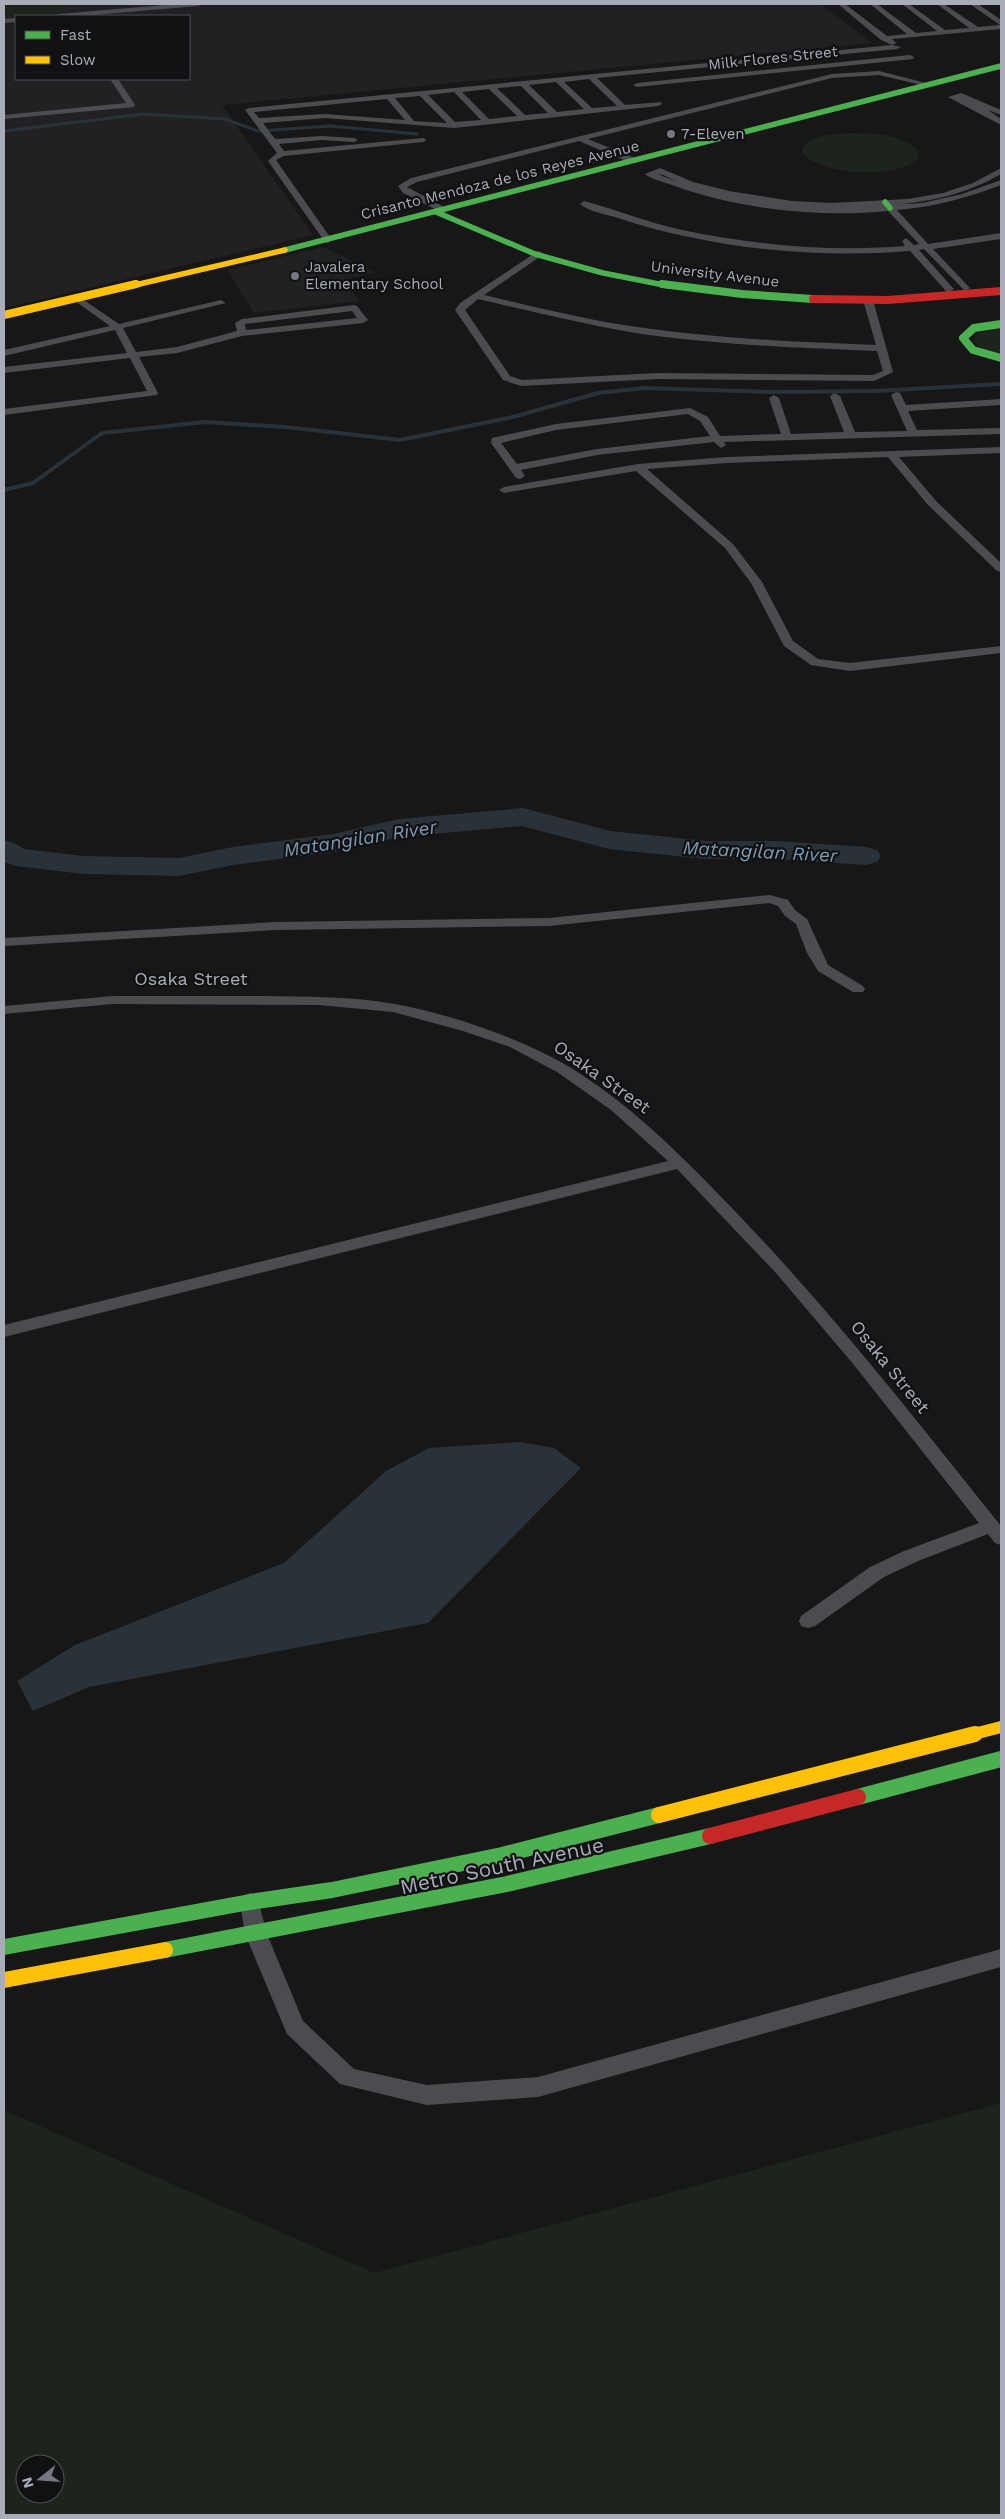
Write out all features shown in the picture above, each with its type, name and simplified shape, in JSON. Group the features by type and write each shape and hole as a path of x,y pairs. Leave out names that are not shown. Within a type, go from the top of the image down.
{"street":[{"path":"68,4 75,15"},
{"path":"86,15 198,4"},
{"path":"840,4 897,47"},
{"path":"873,4 914,35"},
{"path":"905,4 942,32"},
{"path":"940,4 976,29"},
{"path":"974,4 1001,23"},
{"path":"884,38 1001,27"},
{"path":"282,154 249,110 897,47"},
{"name":"Milk Flores Street","path":"638,86 910,57 897,47"},
{"name":"Crisanto Mendoza de los Reyes Avenue","path":"4,315 328,240 1001,66"},
{"path":"443,210 406,191 402,186 414,180 841,74 879,72 930,85"},
{"path":"624,74 644,92"},
{"path":"591,77 623,108"},
{"path":"4,117 131,105 115,80"},
{"path":"558,80 590,111"},
{"path":"523,83 555,115"},
{"path":"490,86 523,118"},
{"path":"455,90 488,122"},
{"path":"422,93 454,126"},
{"path":"1001,113 960,95 952,97 984,111 1001,123"},
{"path":"389,96 412,124"},
{"path":"260,127 280,119 325,116 454,126 658,104 651,98"},
{"path":"273,111 280,119"},
{"path":"272,142 322,138 382,144"},
{"path":"580,139 634,161"},
{"path":"328,240 272,161 276,156 423,140"},
{"path":"1001,171 978,184 946,194 880,205 808,204 759,200 707,188 660,171 649,174 698,192 742,202 805,208 880,205 956,198 989,188 1001,182"},
{"path":"584,204 661,228 736,241 832,248 911,247 1001,236"},
{"path":"880,205 888,221"},
{"path":"880,205 925,246 986,310 1001,320"},
{"name":"University Avenue","path":"443,210 504,243 538,254 596,271 707,291 765,296 868,300 955,296 968,291 1001,284"},
{"name":"University Avenue","path":"443,210 552,251 657,277 765,289 955,296"},
{"path":"899,234 955,296"},
{"path":"538,254 463,305 460,310 506,378 521,383 658,376 874,378 888,372 868,300"},
{"name":"University Avenue","path":"968,291 1001,291"},
{"path":"476,296 597,323 650,332 725,340 880,348"},
{"path":"4,412 152,393 118,327 78,299"},
{"path":"4,353 221,303"},
{"path":"4,370 177,350 242,333 363,320 353,308 242,322 240,323 242,333"},
{"path":"1001,324 977,321 963,338 965,344 979,353 1001,358"},
{"path":"896,395 914,434"},
{"path":"835,396 851,436"},
{"path":"902,408 1000,397"},
{"path":"774,398 786,437"},
{"path":"524,482 496,443 496,440 594,421 690,411 704,419 715,439 716,450 727,460"},
{"path":"514,468 597,452 715,439 1001,431"},
{"path":"504,490 638,467 727,460 1001,450"},
{"path":"892,454 932,503 1001,569"},
{"path":"638,467 729,546 756,582 788,643 815,662 850,667 1001,649"},
{"path":"4,942 276,926 549,922 770,899 783,903 790,913 802,922 814,953 823,968 858,988"},
{"name":"Osaka Street","path":"4,1010 113,1000 281,999 394,1008 468,1028 516,1044 562,1069 616,1106 680,1163 782,1269 860,1361 996,1532"},
{"path":"4,1331 680,1163"},
{"path":"808,1621 877,1572 912,1556 996,1532"},
{"name":"Metro South Avenue","path":"4,1947 250,1902 332,1890 502,1855 1001,1727"},
{"name":"Metro South Avenue","path":"4,1980 504,1886 623,1859 1001,1760"},
{"path":"250,1902 256,1934 295,2027 348,2077 427,2095 538,2087 1001,1958"}],"shaded area":[{"path":"4,4 821,4 872,43 222,105 313,235 4,308"},
{"path":"4,4 60,4 64,9 57,14 15,15 15,17 4,18"},
{"path":"847,133 883,135 900,139 916,148 919,157 910,164 896,169 879,172 861,172 825,167 812,161 803,153 803,147 812,140 824,136"},
{"name":"Javalera Elementary School","path":"324,247 375,272 345,280 359,301 254,313 227,270"},
{"path":"1001,328 1001,354 984,350 973,341 977,333"},
{"path":"520,1442 554,1448 581,1468 428,1623 89,1687 33,1711 17,1681 75,1645 284,1563 386,1471 429,1448"},
{"path":"1001,2103 1001,2515 4,2515 4,2110 374,2273"}],"waterway":[{"path":"4,131 143,114 225,119 258,131 330,126 417,134"},
{"path":"4,490 33,483 102,433 205,422 286,427 400,440 513,417 598,393 644,388 773,392 876,391 1001,384"},
{"name":"Matangilan River","path":"4,849 16,857 83,865 179,867 233,856 333,843 399,828 523,817 609,840 706,850 776,850 866,856"}],"traffic: fast":[{"path":"285,250 1001,66"},
{"path":"885,202 890,208"},
{"path":"436,212 535,254 603,273 707,291 813,299"},
{"path":"1001,324 974,328 963,338 973,350 1001,358"},
{"path":"858,1797 1001,1759"},
{"path":"4,1947 250,1902 332,1890 502,1855 659,1815"},
{"path":"165,1950 507,1884 710,1836"}],"traffic: slow":[{"path":"4,315 285,250"},
{"path":"659,1815 1001,1727"},
{"path":"4,1980 165,1950"}],"traffic: jam":[{"path":"813,299 888,300 1001,291"},
{"path":"710,1836 858,1797"}],"place":[{"name":"7-Eleven","path":"671,134"},
{"name":"Javalera Elementary School","path":"295,276"}]}
